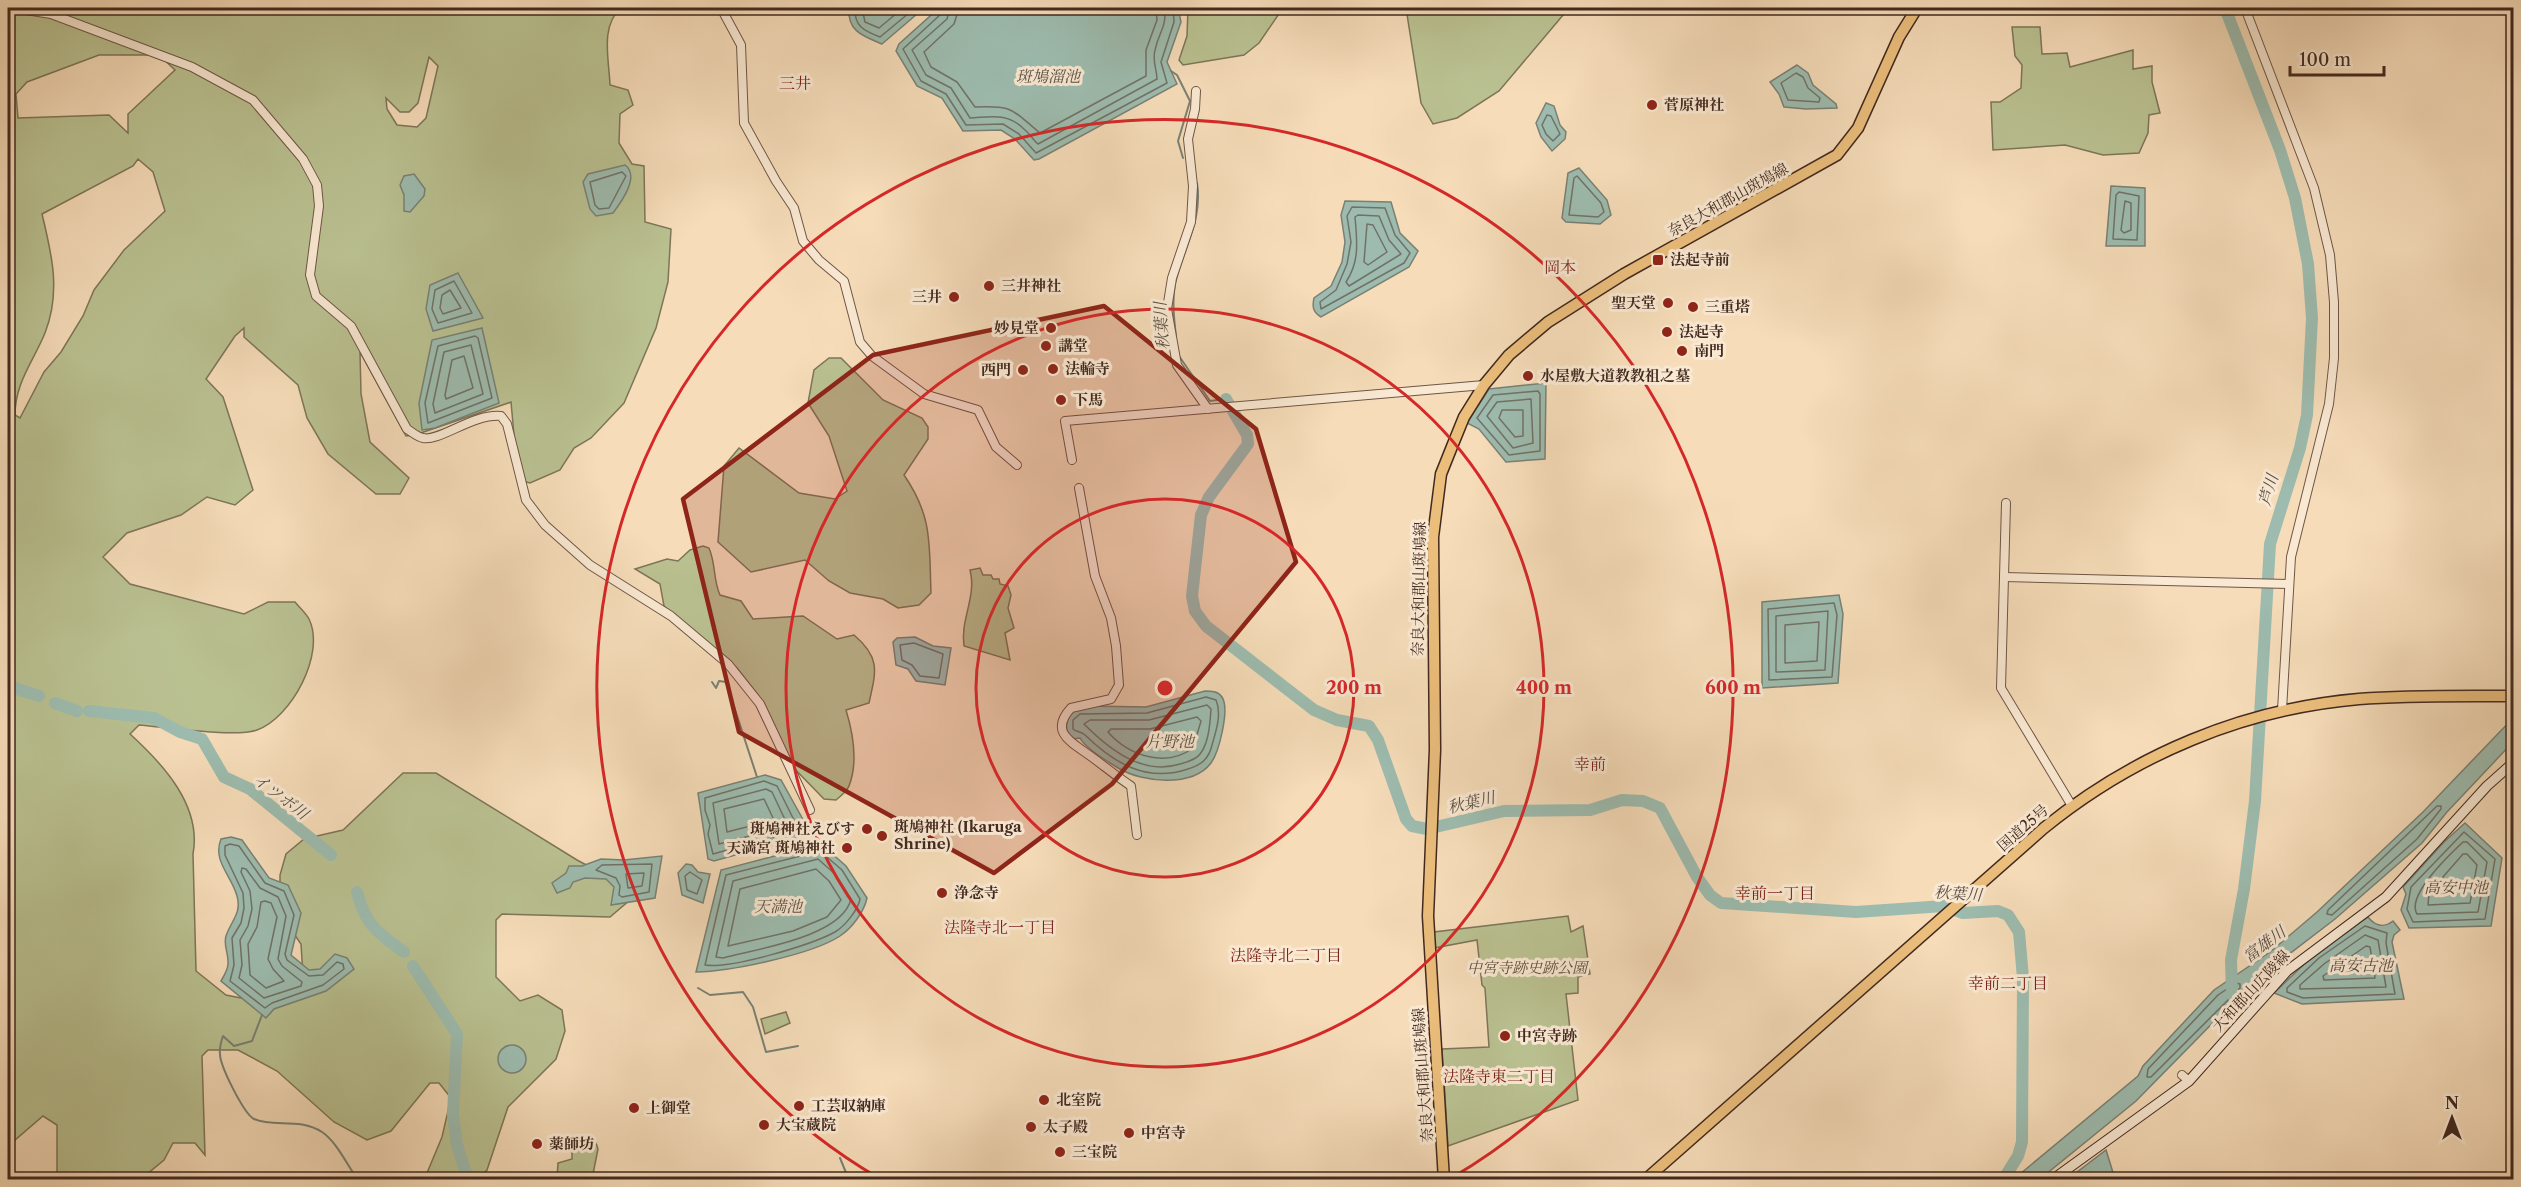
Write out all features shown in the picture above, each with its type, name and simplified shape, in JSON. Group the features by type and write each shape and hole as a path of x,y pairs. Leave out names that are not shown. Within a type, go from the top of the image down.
{"main road":[{"name":"奈良大和郡山斑鳩線","path":"1444,1179 1429,948 1435,750 1431,601 1434,526 1441,474 1464,417 1484,385 1515,348 1579,300 1837,155 1858,128 1899,37 1917,8"},
{"name":"国道25号","path":"1645,1179 2072,806 2116,777 2187,741 2282,710 2359,699 2513,696"},
{"name":"大和郡山広陵線","path":"2052,1179 2185,1078 2288,971 2386,897 2481,792 2514,762"}],"street":[{"path":"14,8 51,14 192,67 253,100 303,159 316,184 319,206 310,275 316,296 351,326 407,429 421,438 429,439 469,420 491,415 501,416 507,424 526,500 544,525 590,565 671,616 728,664 760,704 810,810"},
{"path":"721,8 741,45 744,123 776,181 794,208 803,241 819,260 844,281 860,342 872,356 924,394 978,410 996,447 1002,455 1017,465"},
{"path":"2245,8 2314,188 2326,235 2332,278 2335,335 2331,387 2322,436 2295,533 2289,584 2282,710"},
{"path":"1196,91 1195,109 1188,139 1193,186 1191,222 1172,278 1167,309 1177,365 1208,409"},
{"path":"1072,460 1065,421 1484,385"},
{"path":"1079,488 1095,576 1111,618 1119,685 1111,699 1071,708 1063,720 1063,731 1071,744 1131,786 1137,836"},
{"path":"2006,503 2001,688 2072,806"},
{"path":"2004,577 2289,584"}],"highlighted area":[{"path":"1104,306 1256,429 1296,562 1112,784 994,873 739,732 683,499 873,355"}],"green space":[{"path":"8,8 621,8 614,15 610,24 607,44 610,85 628,90 633,105 620,114 619,143 632,164 644,166 645,222 671,229 668,282 656,328 624,403 591,438 574,448 560,470 530,483 522,481 515,446 511,402 415,435 406,436 360,352 361,394 370,442 409,478 400,494 376,494 328,454 307,418 298,385 244,337 244,328 235,336 206,379 223,397 253,490 235,505 207,497 181,515 127,533 103,557 130,584 244,614 268,602 295,602 309,619 313,633 313,649 302,683 282,713 270,723 257,730 233,733 139,725 130,734 167,772 186,803 192,819 196,971 226,995 271,1004 304,992 301,944 280,914 280,875 286,854 304,839 343,830 403,773 436,773 577,860 622,884 631,899 610,917 502,914 496,920 496,977 520,1001 538,995 562,1010 565,1031 556,1059 508,1107 487,1170 478,1179 427,1179 427,1173 442,1137 451,1098 439,1083 430,1083 391,1131 367,1140 334,1122 277,1071 238,1050 208,1050 202,1056 205,1155 195,1143 173,1143 164,1160 141,1179 57,1179 57,1125 43,1116 8,1146","holes":["99,55 159,55 175,70 128,114 128,133 109,115 18,118 16,94 27,82","429,57 438,66 426,118 417,127 397,125 387,109 386,98 400,112 409,112 418,103","138,159 153,172 165,211 124,250 94,290 83,316 61,352 44,372 20,418 15,415 18,393 45,333 53,303 52,259 42,214 133,166"]},
{"path":"1188,8 1283,8 1259,43 1244,55 1183,65 1179,60 1187,36"},
{"path":"1406,8 1569,8 1499,91 1457,118 1433,124 1421,103"},
{"path":"2012,27 2040,27 2042,54 2067,53 2070,67 2133,50 2133,69 2152,66 2152,82 2160,113 2149,115 2148,133 2139,153 2103,155 2065,145 1993,150 1991,102 2000,102 2021,88 2022,65 2015,56"},
{"path":"829,358 841,358 883,400 922,418 928,427 928,439 904,475 920,504 928,531 931,593 919,605 898,608 883,599 850,593 829,581 805,560 751,572 718,542 724,466 739,448 799,493 835,499 847,491 829,436 808,403 814,370"},
{"path":"703,546 709,548 720,595 741,601 753,619 803,616 837,639 854,635 869,651 874,673 869,703 846,710 851,728 854,758 852,777 848,788 836,800 824,799 788,762 758,695 737,668 664,606 660,584 635,569 667,559 678,561 690,550"},
{"path":"980,568 983,575 991,575 993,579 999,579 1000,584 1008,586 1011,595 1008,608 1014,628 1005,633 1010,660 964,646 964,627 972,580 970,570"},
{"name":"中宮寺跡史跡公園","path":"1568,916 1571,932 1583,926 1590,974 1578,977 1578,993 1566,994 1578,1100 1448,1146 1442,1049 1489,1047 1485,988 1482,985 1477,940 1434,948 1434,932"},
{"path":"786,1012 790,1023 765,1034 761,1019"},
{"path":"596,1143 598,1149 592,1179 557,1179 558,1163 572,1159 572,1150"}],"water":[{"path":"849,8 924,8 882,44 858,32 851,22"},
{"name":"斑鳩溜池","path":"939,8 1178,8 1181,22 1167,62 1177,84 1034,160 1015,139 1001,130 963,131 942,98 917,86 896,51 899,44"},
{"path":"1797,65 1808,73 1813,85 1836,104 1837,108 1784,107 1779,94 1770,82"},
{"path":"1546,103 1554,106 1560,125 1566,132 1565,139 1552,151 1541,137 1536,123"},
{"path":"625,165 631,175 625,195 613,213 596,216 590,209 583,182 588,174"},
{"path":"1579,168 1607,200 1611,215 1600,224 1566,222 1562,218 1568,173"},
{"path":"414,174 425,189 424,196 410,212 404,211 404,195 400,185 404,176"},
{"path":"2111,186 2145,188 2145,246 2106,246"},
{"path":"1345,201 1391,202 1400,233 1418,251 1409,267 1321,317 1314,309 1314,298 1331,286 1342,262 1345,242 1341,215"},
{"path":"458,273 483,318 433,331 426,309 430,285"},
{"path":"482,328 499,403 435,428 422,430 419,403 432,340"},
{"path":"1546,383 1545,459 1506,462 1479,429 1467,423 1489,389"},
{"path":"1839,595 1843,614 1838,683 1762,688 1762,602"},
{"path":"915,637 933,646 951,648 945,685 916,681 908,669 896,665 893,642 897,638"},
{"name":"片野池","path":"1205,691 1216,692 1222,697 1224,720 1220,740 1211,763 1203,771 1192,776 1167,780 1129,774 1098,755 1080,738 1071,739 1067,732 1067,722 1071,712 1089,706 1146,707"},
{"path":"2513,718 2513,742 2447,812 2422,843 2335,919 2254,981 2136,1101 2040,1179 2014,1179 2138,1076 2143,1066 2214,990 2270,952 2317,912 2423,812"},
{"path":"765,775 781,780 811,834 714,861 708,859 698,793"},
{"name":"高安中池","path":"2465,823 2502,858 2491,926 2409,928 2401,910 2406,894 2403,887 2444,842"},
{"path":"231,837 242,840 269,878 288,885 301,913 291,955 309,970 320,969 335,954 347,958 354,969 326,991 274,1009 266,1018 221,981 228,966 226,936 238,907 235,889 219,854 221,839"},
{"name":"天満池","path":"821,844 846,866 867,898 860,914 849,929 827,943 810,950 729,969 696,972 721,870"},
{"path":"662,856 655,898 611,905 614,887 606,879 585,878 573,882 570,888 557,893 552,883 566,873 569,866 582,866 601,859 624,860"},
{"path":"686,864 692,865 698,872 710,874 703,903 682,895 678,873"},
{"name":"高安古池","path":"2368,917 2380,925 2393,921 2400,930 2394,935 2392,942 2404,999 2302,1004 2274,993 2316,953"},
{"path":"512,1045 522,1049 526,1059 522,1069 512,1073 502,1069 498,1059 502,1049"},
{"path":"2106,1150 2115,1179 2068,1179"}],"waterway":[{"name":"芦川","path":"2225,8 2280,150 2295,198 2308,264 2312,318 2307,415 2300,448 2270,544 2255,801 2244,889 2231,960 2232,995"},
{"name":"秋葉川","path":"1171,71 1177,75 1190,101 1178,141 1183,158"},
{"name":"秋葉川","path":"1176,336 1174,290 1195,222 1197,183"},
{"name":"秋葉川","path":"1179,356 1210,401 1226,399"},
{"name":"秋葉川","path":"1226,399 1247,435 1248,444 1209,497 1201,515 1192,596 1195,611 1206,626 1314,710 1337,720 1369,726 1378,740 1406,819 1412,826 1427,829 1504,811 1590,810 1622,800 1643,801 1660,808 1697,877 1710,895 1721,903 1856,912 1944,906 1963,913 1998,911 2008,915 2019,932 2023,978 2022,1142 2018,1156 2003,1180"},
{"path":"712,682 716,688 719,681 726,682 757,777"},
{"name":"イツボ川","path":"8,686 39,696"},
{"name":"イツボ川","path":"55,703 77,711"},
{"name":"イツボ川","path":"89,711 154,718 180,732 202,739 224,777 250,789 331,855"},
{"name":"イツボ川","path":"357,892 364,913 374,927 404,952"},
{"name":"イツボ川","path":"413,966 457,1034 453,1114 457,1145 468,1180"},
{"path":"698,988 710,995 743,992 753,1007 766,1052 798,1046"},
{"path":"262,1015 252,1041 234,1046 223,1036 221,1043 221,1060 239,1099 254,1119 270,1123 304,1125 322,1132 337,1148 358,1180"},
{"path":"840,1158 849,1180"}],"place":[{"name":"菅原神社","path":"1652,105"},
{"name":"法起寺前","path":"1658,260"},
{"name":"三井神社","path":"989,286"},
{"name":"三井","path":"954,297"},
{"name":"聖天堂","path":"1668,303"},
{"name":"三重塔","path":"1693,307"},
{"name":"妙見堂","path":"1051,328"},
{"name":"法起寺","path":"1667,332"},
{"name":"講堂","path":"1046,346"},
{"name":"南門","path":"1682,351"},
{"name":"法輪寺","path":"1053,369"},
{"name":"西門","path":"1023,370"},
{"name":"水屋敷大道教教祖之墓","path":"1528,376"},
{"name":"下馬","path":"1061,400"},
{"name":"斑鳩神社えびす","path":"867,829"},
{"name":"斑鳩神社 (Ikaruga Shrine)","path":"882,836"},
{"name":"天満宮 斑鳩神社","path":"847,848"},
{"name":"浄念寺","path":"942,893"},
{"name":"中宮寺跡","path":"1505,1036"},
{"name":"北室院","path":"1044,1100"},
{"name":"工芸収納庫","path":"799,1106"},
{"name":"上御堂","path":"634,1108"},
{"name":"大宝蔵院","path":"764,1125"},
{"name":"太子殿","path":"1031,1127"},
{"name":"中宮寺","path":"1129,1133"},
{"name":"薬師坊","path":"537,1144"},
{"name":"三宝院","path":"1060,1152"}],"district":[{"name":"三井","path":"795,83"},
{"name":"岡本","path":"1560,267"},
{"name":"幸前","path":"1590,764"},
{"name":"幸前一丁目","path":"1775,893"},
{"name":"法隆寺北一丁目","path":"1000,927"},
{"name":"法隆寺北二丁目","path":"1286,955"},
{"name":"幸前二丁目","path":"2008,983"},
{"name":"法隆寺東二丁目","path":"1499,1076"}],"water label":[{"name":"富雄川","path":"2264,944"}]}
